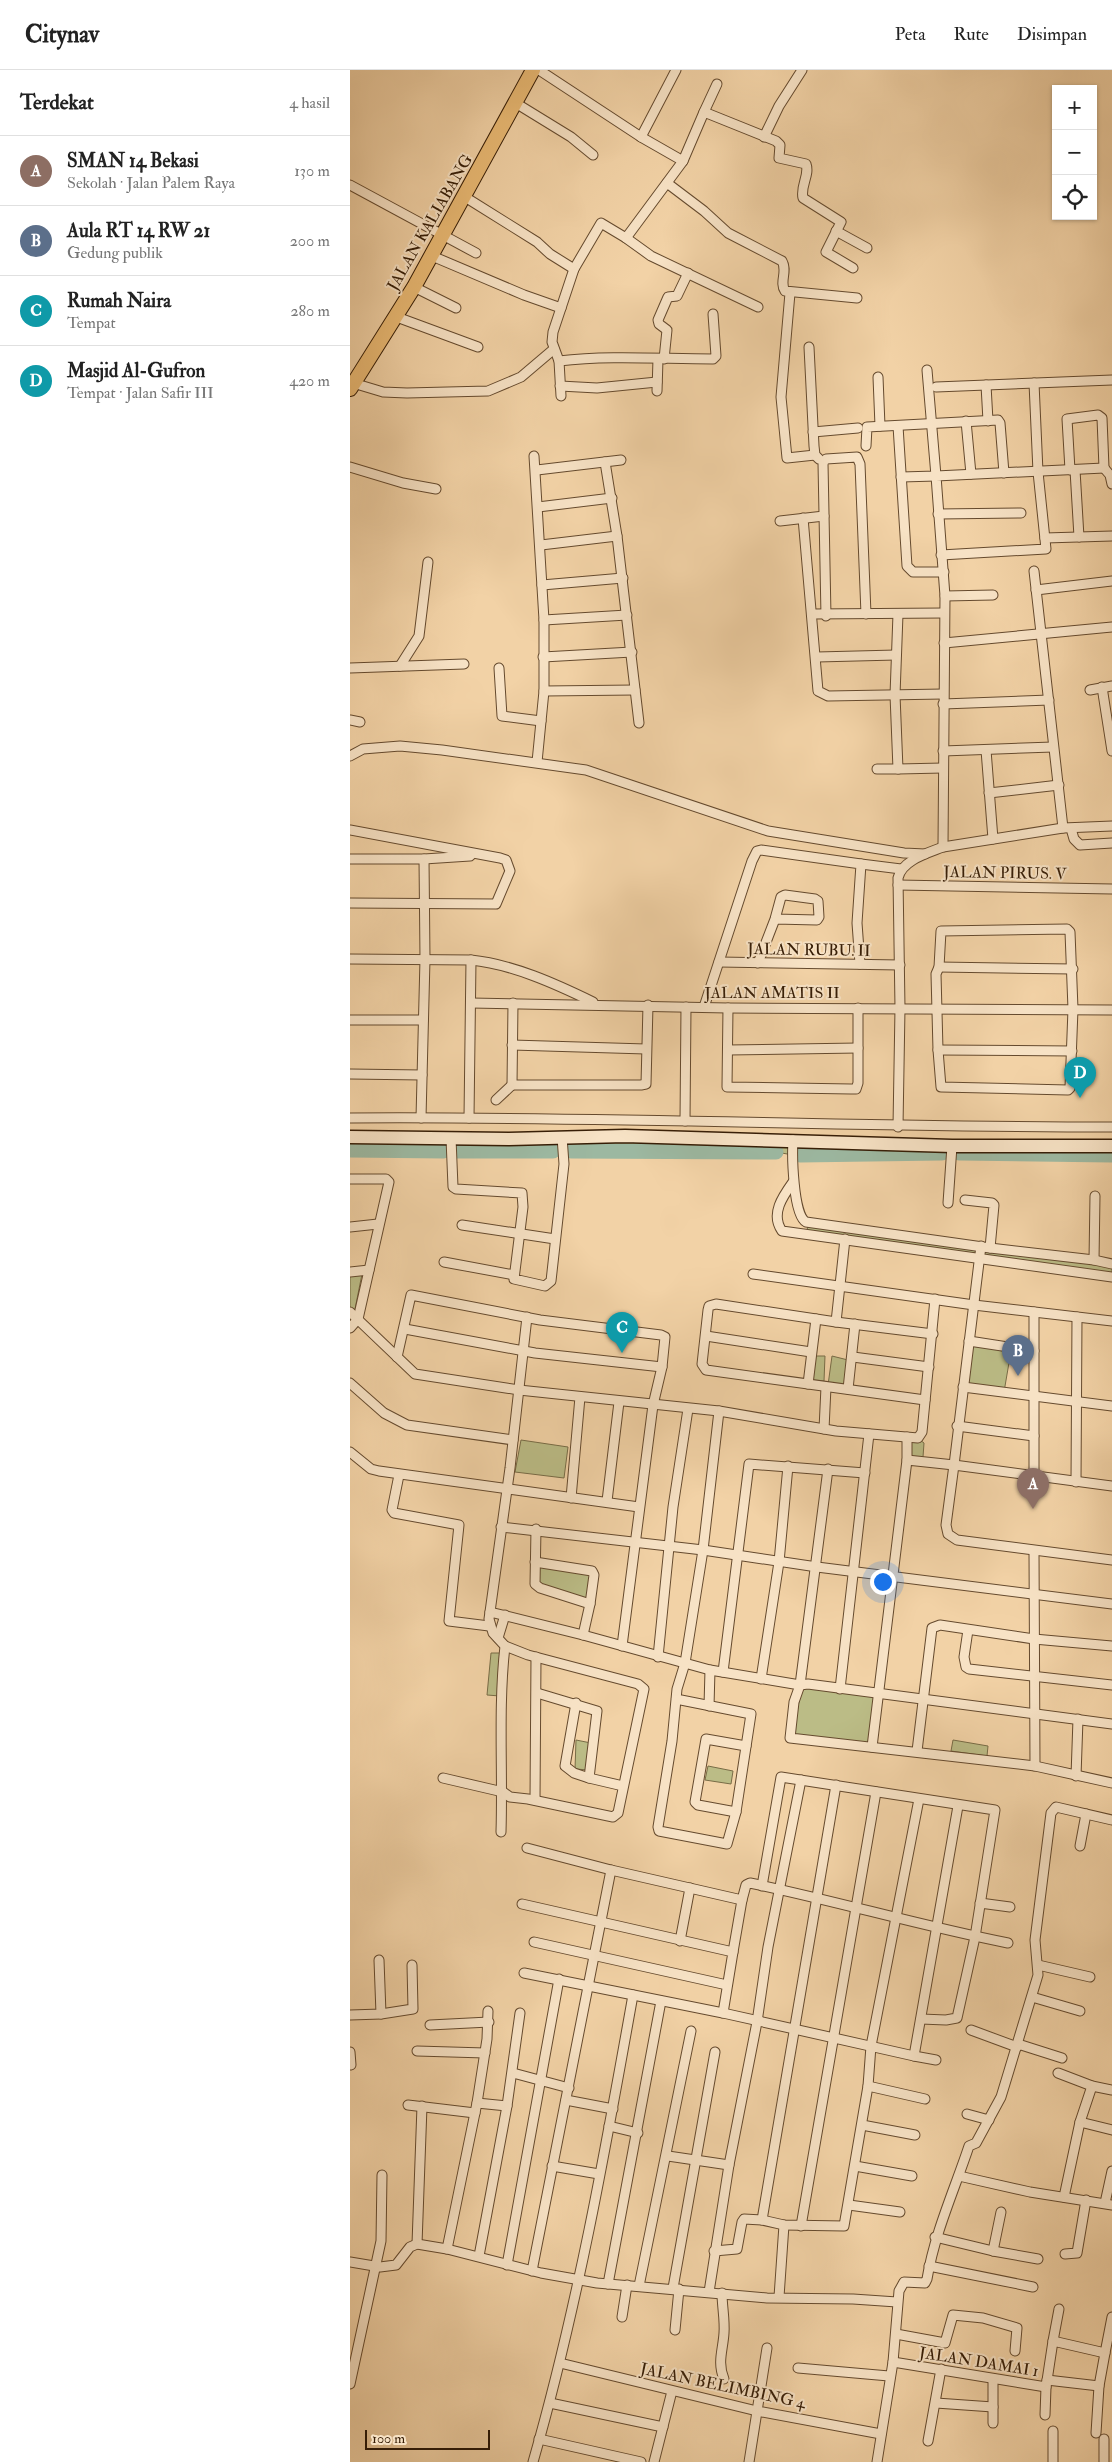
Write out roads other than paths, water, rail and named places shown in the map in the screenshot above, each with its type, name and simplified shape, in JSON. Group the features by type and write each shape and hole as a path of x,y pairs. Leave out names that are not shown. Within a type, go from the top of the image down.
{"main road":[{"name":"JALAN KALIABANG","path":"352,386 432,256 533,70"}],"street":[{"path":"539,70 641,137 684,161"},
{"path":"641,137 676,70"},
{"path":"764,137 779,106 802,70"},
{"path":"626,238 684,161 717,84"},
{"path":"514,102 571,137 594,155"},
{"path":"704,112 776,141 780,145 779,158 806,164 808,170 802,196 807,203 840,220 826,252 853,268"},
{"path":"667,183 704,211 728,233 782,261 785,265 782,287 790,293 857,298"},
{"path":"350,185 476,253"},
{"path":"465,197 536,242 558,260 574,269"},
{"path":"561,396 559,361 554,349 553,332 574,269 601,223 651,256 758,307"},
{"path":"836,231 867,248"},
{"path":"432,256 524,295 561,308"},
{"path":"560,386 596,388 657,386 667,330 659,324 658,320 668,297 677,296 688,273"},
{"path":"414,287 456,308"},
{"path":"790,293 781,397 787,458 815,455"},
{"path":"559,361 615,356 661,359 714,358 713,314"},
{"path":"394,316 478,347"},
{"path":"809,348 815,455 822,463 826,616"},
{"path":"352,386 383,392 407,393 488,391 520,377 554,349"},
{"path":"927,370 945,596 943,847"},
{"path":"878,377 880,426"},
{"path":"936,387 1112,380"},
{"path":"941,555 1044,551 1047,547 1038,472 1034,383"},
{"path":"986,385 988,420"},
{"path":"1079,537 1067,419 1101,415 1108,448 1104,468"},
{"path":"866,446 865,428 998,420 1000,423 1004,473"},
{"path":"966,421 971,474"},
{"path":"898,426 908,569 913,572 944,572"},
{"path":"813,432 858,428"},
{"path":"534,456 541,545 544,620 544,691 537,762"},
{"path":"822,463 826,459 857,457 859,459 866,614"},
{"path":"536,470 621,460"},
{"path":"605,462 623,578 639,723"},
{"path":"350,467 392,480 436,489"},
{"path":"901,477 1104,468 1110,474 1112,484"},
{"path":"538,507 612,498"},
{"path":"938,514 1021,513"},
{"path":"780,521 824,516"},
{"path":"803,518 817,657 818,691 824,695 943,694"},
{"path":"541,545 617,536"},
{"path":"1045,538 1112,536"},
{"path":"400,666 419,636 428,562"},
{"path":"1034,571 1053,747 1069,829 1074,839 1080,845 1112,843"},
{"path":"542,585 623,578"},
{"path":"1036,590 1112,581"},
{"path":"945,596 993,595"},
{"path":"812,614 826,616 944,613"},
{"path":"898,614 895,695 898,769"},
{"path":"544,620 627,615"},
{"path":"944,643 1112,627"},
{"path":"543,657 632,652"},
{"path":"817,657 896,655"},
{"path":"350,668 464,664"},
{"path":"500,668 502,716 541,721"},
{"path":"1090,690 1112,686"},
{"path":"1102,687 1112,751"},
{"path":"544,691 635,690"},
{"path":"943,704 1049,700"},
{"path":"350,756 363,749 400,746 537,762 604,774 638,789 768,831 904,853 925,854"},
{"path":"943,751 1053,747"},
{"path":"986,750 993,840"},
{"path":"877,769 943,768"},
{"path":"989,793 1059,785"},
{"path":"704,1006 757,851 766,849 901,869 925,854 943,847 1069,829 1112,826"},
{"path":"350,830 500,858 506,860 510,871 496,904 350,903"},
{"path":"766,849 768,831"},
{"path":"350,858 424,859 470,856 472,854"},
{"path":"421,1118 425,959 424,859"},
{"path":"860,964 856,923 861,864"},
{"path":"898,1127 900,965 898,885 901,869"},
{"name":"JALAN PIRUS. V","path":"898,885 1112,889"},
{"path":"758,963 782,896 817,900 819,917 816,920 775,919"},
{"path":"1070,930 1073,969 1070,1088 1058,1090 941,1088 936,974 939,968 941,932 1070,930"},
{"path":"350,959 425,959 490,962 575,993 597,1004"},
{"path":"469,1118 471,960"},
{"name":"JALAN RUBU. II","path":"719,962 900,965"},
{"path":"939,968 1073,969"},
{"name":"JALAN AMATIS II","path":"471,1003 704,1006 728,1008 1112,1010"},
{"path":"512,1085 513,1003"},
{"path":"496,1100 512,1085 641,1086 646,1084 648,1005"},
{"path":"685,1121 686,1007"},
{"path":"728,1008 728,1088 851,1089 856,1089 858,1083 858,1008"},
{"path":"350,1020 423,1020"},
{"path":"512,1045 646,1049"},
{"path":"728,1050 858,1048"},
{"path":"938,1050 1072,1051"},
{"path":"350,1074 422,1075"},
{"path":"350,1118 685,1121 898,1127 1112,1127"},
{"path":"350,1137 451,1140 509,1139 952,1151 1112,1146"},
{"path":"451,1140 452,1176 456,1189 522,1193 523,1207 514,1281 545,1286 550,1284 560,1205 564,1164 562,1141"},
{"path":"792,1146 792,1182 797,1192 800,1216 806,1222 1094,1260 1112,1264"},
{"path":"948,1203 952,1151"},
{"path":"350,1179 388,1179 358,1319 350,1328"},
{"path":"792,1182 779,1204 777,1218 778,1225 782,1231 1112,1277"},
{"path":"1094,1260 1095,1196"},
{"path":"965,1200 992,1203 994,1205 985,1247 979,1259 946,1525 951,1538 1034,1551 1112,1560"},
{"path":"350,1227 378,1224"},
{"path":"462,1225 555,1239"},
{"path":"836,1322 845,1239"},
{"path":"444,1262 514,1275"},
{"path":"350,1272 369,1270"},
{"path":"753,1274 974,1305 1112,1321"},
{"path":"397,1357 405,1329 411,1295 527,1317 661,1335 665,1340 662,1367 653,1405 622,1646"},
{"path":"350,1312 415,1374 519,1390 719,1411 824,1429 918,1438 921,1436 936,1299"},
{"path":"925,1400 706,1370 702,1364 708,1310 712,1304 933,1334"},
{"path":"1034,1312 1034,1476"},
{"path":"1076,1482 1078,1403 1077,1316"},
{"path":"443,1778 502,1792 510,1797 616,1816 644,1689 638,1684 536,1657 505,1646 489,1626 527,1317"},
{"path":"808,1384 816,1319"},
{"path":"848,1389 855,1324"},
{"path":"405,1329 524,1351 662,1367"},
{"path":"706,1336 811,1352"},
{"path":"969,1341 1034,1351"},
{"path":"852,1357 929,1367"},
{"path":"350,1383 384,1413 407,1425 513,1440"},
{"path":"824,1429 826,1387"},
{"path":"963,1387 1112,1406"},
{"path":"571,1498 580,1397"},
{"path":"608,1502 619,1402"},
{"path":"658,1657 669,1546 688,1409"},
{"path":"676,1699 751,1714 736,1812 728,1844 658,1829 677,1689 685,1663 703,1550 719,1411"},
{"path":"958,1426 1034,1436"},
{"path":"840,1689 869,1434"},
{"path":"872,1746 894,1576 907,1437"},
{"path":"350,1452 371,1469 399,1475 639,1507"},
{"path":"906,1460 954,1464 1112,1486"},
{"path":"723,1672 749,1464 865,1473"},
{"path":"761,1679 779,1562 788,1466"},
{"path":"828,1469 817,1567 800,1685 793,1709 790,1738 917,1751 1035,1766 1112,1783"},
{"path":"399,1475 392,1510 394,1513 460,1525 450,1622 489,1626"},
{"path":"501,1527 536,1529 636,1541 1034,1596 1112,1604"},
{"path":"536,1529 535,1584 540,1588 590,1604"},
{"path":"1034,1551 1035,1766"},
{"path":"535,1562 592,1571 594,1574 583,1635"},
{"path":"490,1612 710,1670 800,1685 1112,1724"},
{"path":"498,1638 506,1615"},
{"path":"917,1751 932,1628 940,1625 1034,1639 1112,1646"},
{"path":"968,1630 964,1657 966,1668 1112,1685"},
{"path":"501,1832 501,1688 505,1646"},
{"path":"535,1800 536,1657"},
{"path":"709,1706 710,1670"},
{"path":"537,1693 596,1710 598,1714 588,1778"},
{"path":"576,1703 565,1766 574,1773 588,1778 623,1786"},
{"path":"1076,1776 1078,1719"},
{"path":"736,1812 698,1805 696,1802 706,1739 746,1746"},
{"path":"762,1886 780,1779 783,1776 958,1806 995,1810 975,1937 956,2018 946,2020 921,2019"},
{"path":"709,2292 714,2251 757,2022 768,1947 801,1780"},
{"path":"762,2220 836,1785"},
{"path":"802,2226 876,1792"},
{"path":"714,2251 737,2248 743,2220 762,2220 784,2225 844,2226 862,2125 872,2046 919,1799"},
{"path":"914,2056 958,1806"},
{"path":"876,2462 889,2376 893,2362 897,2302 902,2284 907,2281 925,2283 935,2237 969,2146 976,2142 1001,2097 1038,1975 1035,1948 1036,1929 1051,1813 1056,1807 1112,1820"},
{"path":"1080,1846 1086,1814"},
{"path":"527,1848 611,1870 742,1900"},
{"path":"532,2271 552,2166 570,2088 593,1956 611,1870"},
{"path":"723,2013 742,1900 747,1883 816,1897 936,1928 1008,1943"},
{"path":"680,1941 690,1888"},
{"path":"980,1903 1010,1907"},
{"path":"522,1904 733,1952"},
{"path":"534,1942 727,1985"},
{"path":"379,1960 381,2014"},
{"path":"350,2015 381,2014 413,2009 412,1965"},
{"path":"1038,1965 1090,1977"},
{"path":"524,1973 723,2013 794,2031 936,2060"},
{"path":"507,2265 559,1979"},
{"path":"533,2462 550,2403 579,2280 633,1995"},
{"path":"1032,1997 1080,2011"},
{"path":"608,2284 638,2133 661,2001"},
{"path":"447,2248 477,2103 489,2022 488,2011"},
{"path":"479,2256 513,2073 520,2012"},
{"path":"430,2025 489,2022"},
{"path":"970,2030 1062,2058"},
{"path":"639,2286 668,2156 692,2031"},
{"path":"417,2051 485,2053"},
{"path":"350,2052 351,2065"},
{"path":"675,2330 676,2289 715,2052"},
{"path":"513,2073 570,2088"},
{"path":"1058,2073 1092,2086 1112,2090"},
{"path":"868,2086 925,2099"},
{"path":"1064,2197 1080,2122 1092,2086"},
{"path":"566,2100 612,2109"},
{"path":"477,2103 507,2106"},
{"path":"408,2105 475,2113"},
{"path":"417,2244 422,2106"},
{"path":"967,2114 989,2120"},
{"path":"1080,2122 1112,2130"},
{"path":"862,2125 916,2135"},
{"path":"609,2126 638,2133"},
{"path":"668,2156 729,2165"},
{"path":"552,2166 599,2174"},
{"path":"855,2166 912,2176"},
{"path":"959,2176 1109,2204 1112,2171"},
{"path":"350,2384 381,2241 382,2175"},
{"path":"1065,2254 1076,2253 1086,2200"},
{"path":"849,2205 900,2212"},
{"path":"993,2252 1001,2212"},
{"path":"779,2298 784,2225"},
{"path":"935,2237 993,2252 1038,2259"},
{"path":"350,2262 376,2267 396,2265 410,2247 417,2244 447,2248 532,2271 608,2284 779,2298 853,2299 897,2302"},
{"path":"929,2266 1033,2287"},
{"path":"622,2317 627,2285"},
{"path":"722,2293 724,2333 720,2354 720,2370 724,2379"},
{"path":"1053,2342 1059,2309"},
{"path":"896,2334 945,2343 953,2315 983,2318 1017,2328 1015,2350"},
{"path":"1096,2433 1099,2386 1112,2317"},
{"name":"JALAN DAMAI 1","path":"893,2362 994,2379 1046,2383 1053,2342 1105,2353"},
{"path":"749,2462 767,2348"},
{"name":"JALAN BELIMBING 4","path":"560,2362 672,2391 881,2434"},
{"path":"798,2368 889,2376"},
{"path":"928,2441 941,2369"},
{"path":"993,2423 994,2379"},
{"path":"1045,2415 1046,2383 1099,2386"},
{"path":"654,2462 672,2391"},
{"path":"936,2402 993,2407"},
{"path":"550,2403 663,2427"},
{"path":"1053,2431 1053,2462"},
{"path":"1104,2438 1104,2462"},
{"path":"540,2439 641,2462"}],"waterway":[{"path":"350,1150 444,1151"},
{"path":"456,1151 553,1151"},
{"path":"571,1151 776,1152"},
{"path":"800,1155 942,1153"},
{"path":"959,1153 1112,1155"}],"place":[{"name":"Masjid Al-Gufron","path":"1080,1098"},
{"name":"Rumah Naira","path":"622,1353"},
{"name":"Aula RT 14 RW 21","path":"1018,1376"},
{"name":"SMAN 14 Bekasi","path":"1033,1509"}]}
